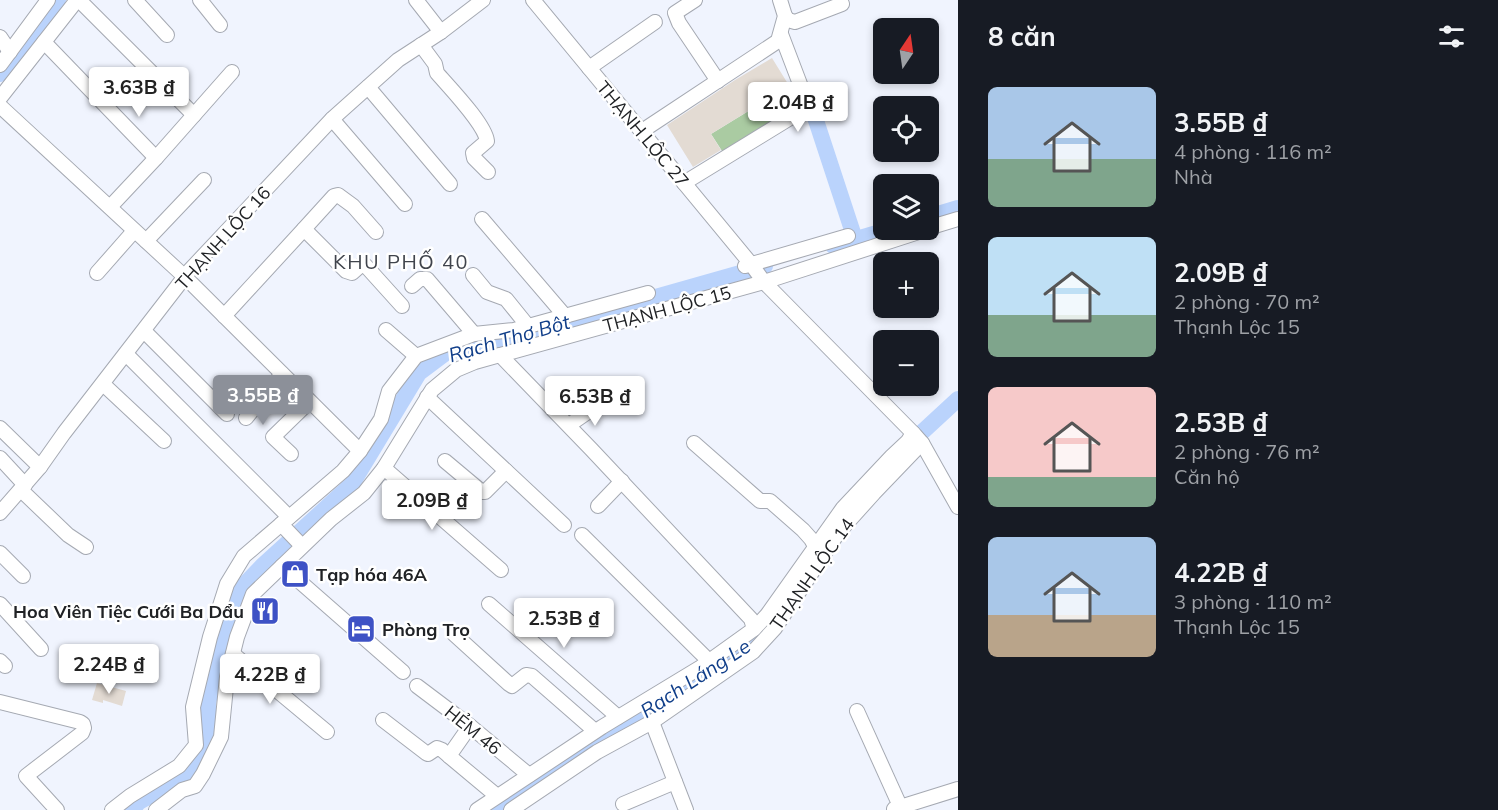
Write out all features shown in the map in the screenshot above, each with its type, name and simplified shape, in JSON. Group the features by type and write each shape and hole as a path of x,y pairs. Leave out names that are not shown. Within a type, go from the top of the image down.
{"street":[{"path":"0,98 78,0 194,115"},
{"path":"135,0 167,35"},
{"path":"200,0 220,25"},
{"path":"416,0 441,32"},
{"name":"THẠNH LỘC 27","path":"533,0 755,271 917,437 958,507"},
{"path":"695,0 675,13 679,23 718,81"},
{"path":"780,0 785,16 788,20 795,21 846,2"},
{"name":"THẠNH LỘC 16","path":"0,513 40,466 185,277 332,119 398,60 441,32 480,1"},
{"path":"0,65 44,2"},
{"path":"642,131 778,41 785,16"},
{"path":"589,68 655,22"},
{"path":"684,183 808,107 781,34"},
{"path":"0,37 10,52"},
{"path":"44,42 156,158"},
{"path":"421,45 435,64 437,73 485,134 487,141 476,150 474,158 488,172"},
{"path":"110,207 232,72"},
{"path":"368,87 450,184"},
{"path":"0,106 185,277 360,451"},
{"path":"332,119 405,204"},
{"path":"146,241 204,180"},
{"path":"224,316 334,196 338,195 352,206 376,232"},
{"path":"482,219 565,316"},
{"name":"THẠNH LỘC 15","path":"939,225 958,219"},
{"path":"304,229 346,271 352,273 361,264 365,265 402,306"},
{"path":"97,273 134,231"},
{"name":"THẠNH LỘC 15","path":"156,810 182,790 195,786 221,737 227,677 237,637 253,594 331,519 364,493 384,468 432,390 456,370 475,362 644,314 848,236"},
{"name":"THẠNH LỘC 15","path":"755,271 882,240"},
{"path":"473,275 487,292 506,299 527,326"},
{"path":"412,286 420,279 427,279 474,334"},
{"name":"THẠNH LỘC 15","path":"416,356 474,334 514,330 642,294 644,314"},
{"path":"585,310 591,329"},
{"path":"112,810 130,796 179,766 196,745 193,707 227,584 244,556 343,471 360,451 381,419 388,391 416,356 386,330"},
{"path":"144,331 227,414"},
{"path":"126,354 285,520 302,546"},
{"name":"THẠNH LỘC 14","path":"500,355 751,619 754,629"},
{"path":"246,418 282,374"},
{"path":"103,384 164,441"},
{"path":"569,425 610,396 616,396 619,401"},
{"path":"427,397 564,525"},
{"path":"291,454 273,437 309,402"},
{"path":"0,428 40,466"},
{"name":"THẠNH LỘC 14","path":"477,810 595,731 705,664 754,629 767,615 843,508 892,456 908,441 917,437"},
{"name":"THẠNH LỘC 14","path":"511,810 597,752 652,722 753,651 775,628 838,533 874,493 917,437"},
{"path":"694,443 760,501 770,501 803,530 815,546"},
{"path":"0,458 23,487 68,535 86,547"},
{"path":"445,461 482,492 485,492 506,471"},
{"path":"384,468 501,570"},
{"path":"598,506 622,481"},
{"path":"582,535 705,664 709,682"},
{"path":"0,553 23,576"},
{"path":"282,566 403,672"},
{"path":"0,603 41,649"},
{"path":"489,604 618,717"},
{"path":"454,634 509,684 512,686 526,675 532,676 595,731"},
{"path":"206,655 232,657 327,732"},
{"name":"HẺM 46","path":"417,686 529,775"},
{"path":"0,702 83,724 82,732 26,776 57,810"},
{"path":"857,711 896,808 958,789"},
{"path":"383,720 426,753 437,748 442,750 497,796"},
{"path":"652,722 686,810"},
{"path":"448,756 470,726"},
{"path":"623,804 675,782"}],"green space":[{"path":"765,101 778,122 724,154 711,134"}],"building":[{"path":"772,58 798,103 775,117 765,101 711,134 721,150 693,167 667,125"},
{"path":"97,683 126,691 122,706 103,700 103,703 92,700"}],"waterway":[{"path":"0,74 58,0"},
{"path":"806,90 855,239"},
{"name":"Rạch Thợ Bột","path":"939,214 958,208"},
{"name":"Rạch Thợ Bột","path":"833,246 873,234"},
{"name":"Rạch Thợ Bột","path":"132,810 139,802 181,779 200,763 208,742 208,704 220,642 238,591 262,566 352,484 419,373 447,352 490,344 765,266"},
{"name":"Rạch Láng Le","path":"906,447 958,399"},
{"name":"Rạch Láng Le","path":"491,810 751,642 775,617 785,602"}],"place":[{"name":"Tạp hóa 46A","path":"295,574"},
{"name":"Hoa Viên Tiệc Cưới Ba Dẩu","path":"265,611"},
{"name":"Phòng Trọ","path":"361,629"}],"district":[{"name":"KHU PHỐ 40","path":"401,261"}]}
